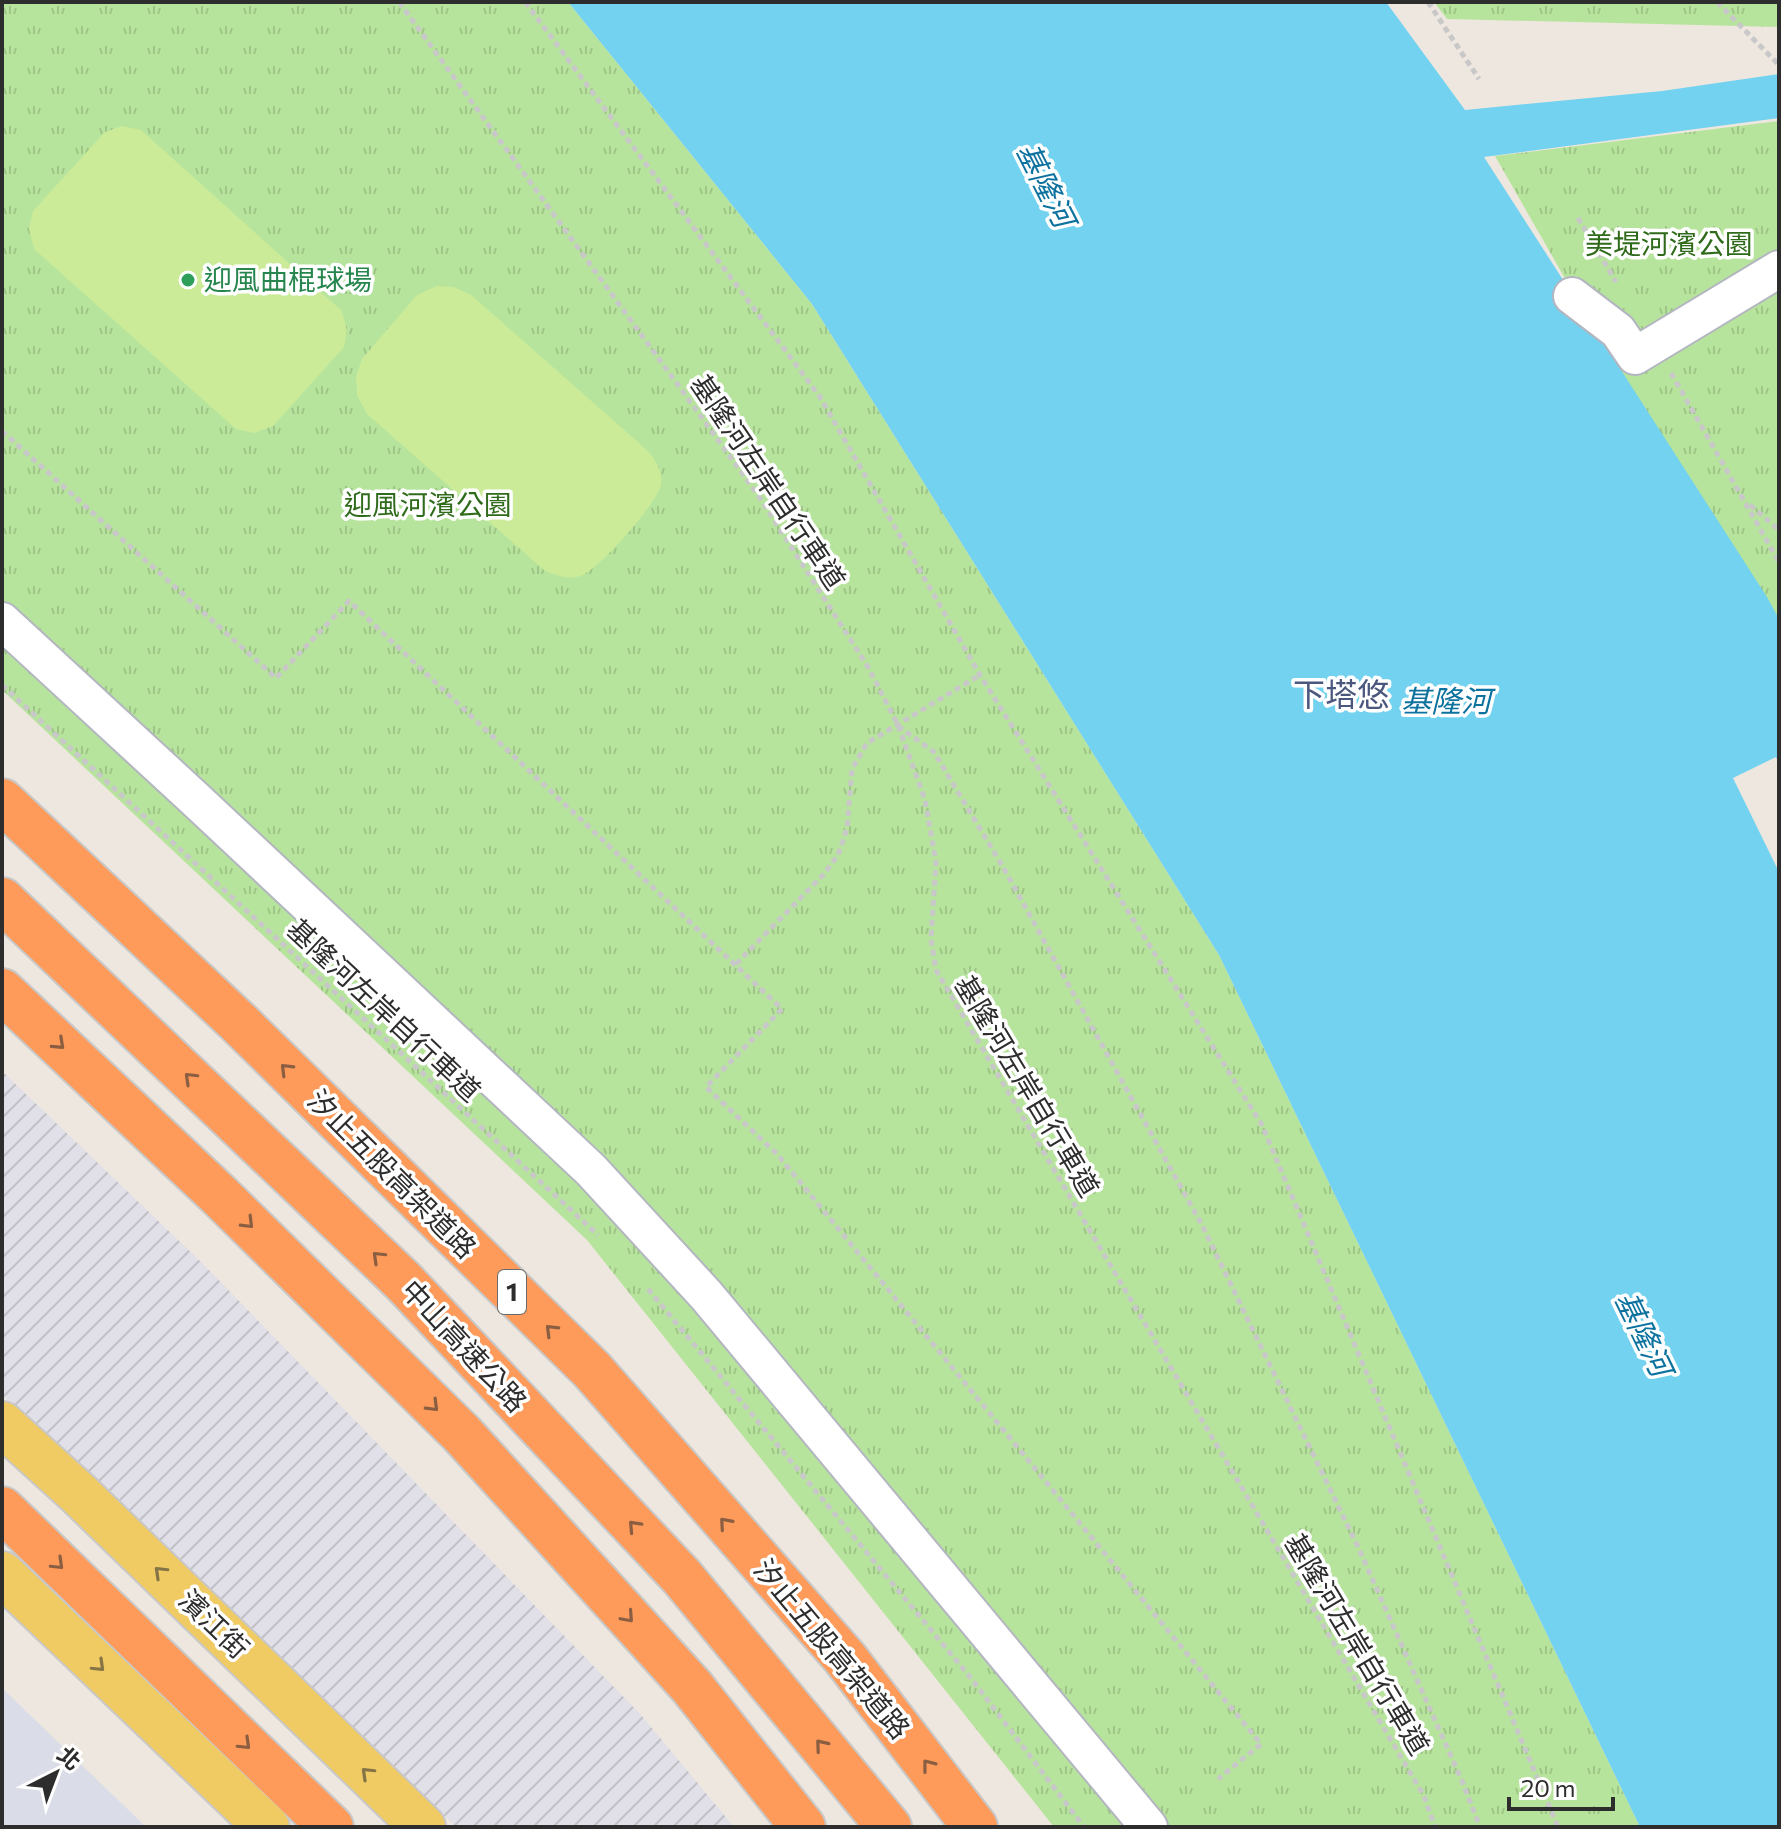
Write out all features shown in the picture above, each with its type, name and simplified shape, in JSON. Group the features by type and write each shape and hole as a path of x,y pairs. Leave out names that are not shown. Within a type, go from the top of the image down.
{"highway":[{"name":"汐止五股高架道路","path":"2,801 248,1032 592,1370 845,1658 975,1827"},
{"name":"中山高速公路","path":"2,900 403,1281 682,1577 889,1827"},
{"path":"2,991 219,1195 462,1434 692,1687 803,1827"},
{"path":"2,1509 331,1827"}],"main road":[{"name":"濱江街","path":"2,1424 78,1493 423,1827"},
{"path":"2,1574 267,1827"}],"lane":[{"path":"1572,296 1618,331 1635,356 1779,269"},
{"path":"2,621 591,1170 706,1295 1149,1827"}],"path":[{"name":"基隆河左岸自行車道","path":"399,2 758,495 868,667 898,725 925,800 936,862 931,939 936,970 1416,1782 1435,1827"},
{"path":"525,2 820,397 980,675 1262,1125 1558,1827"},
{"path":"1428,2 1479,79"},
{"path":"1717,2 1779,65"},
{"path":"1578,218 1624,295"},
{"path":"1654,346 1779,562"},
{"path":"2,431 276,678 349,601 782,1009 706,1087 777,1154 1261,1744 1218,1779"},
{"path":"1744,500 1779,530"},
{"path":"736,964 824,874 838,855 847,829 852,769 867,743 980,675"},
{"name":"基隆河左岸自行車道","path":"2,685 607,1243"},
{"path":"898,725 934,752 942,765 1003,867 1202,1225 1359,1549 1480,1827"},
{"path":"639,1278 970,1677 1084,1827"}],"shaded area":[{"path":"2,1071 202,1263 641,1715 734,1827 456,1827 2,1395"},
{"path":"2,1688 146,1827 2,1827"}],"green space":[{"name":"迎風河濱公園","path":"2,2 568,2 812,304 1219,955 1640,1827 1054,1827 587,1240 2,690"},
{"path":"1434,2 1779,2 1779,27 1447,19"},
{"name":"美堤河濱公園","path":"1779,121 1779,653 1495,156"},
{"name":"迎風曲棍球場","path":"122,126 141,130 342,311 347,331 344,347 273,426 254,433 236,429 34,249 29,229 33,211 105,132"},
{"name":"迎風曲棍球場","path":"437,286 454,287 471,295 648,451 658,466 661,485 649,506 612,550 580,576 566,577 544,570 367,414 357,395 356,377 362,359 417,295"}],"water":[{"name":"基隆河","path":"568,2 1386,2 1465,110 1662,91 1779,74 1779,118 1484,157 1779,619 1779,1827 1640,1827 1219,955 812,304"}],"pier":[{"path":"1776,757 1779,764 1779,872 1733,778"}],"place":[{"name":"迎風曲棍球場","path":"188,280"}],"district":[{"name":"下塔悠","path":"1341,695"}]}
